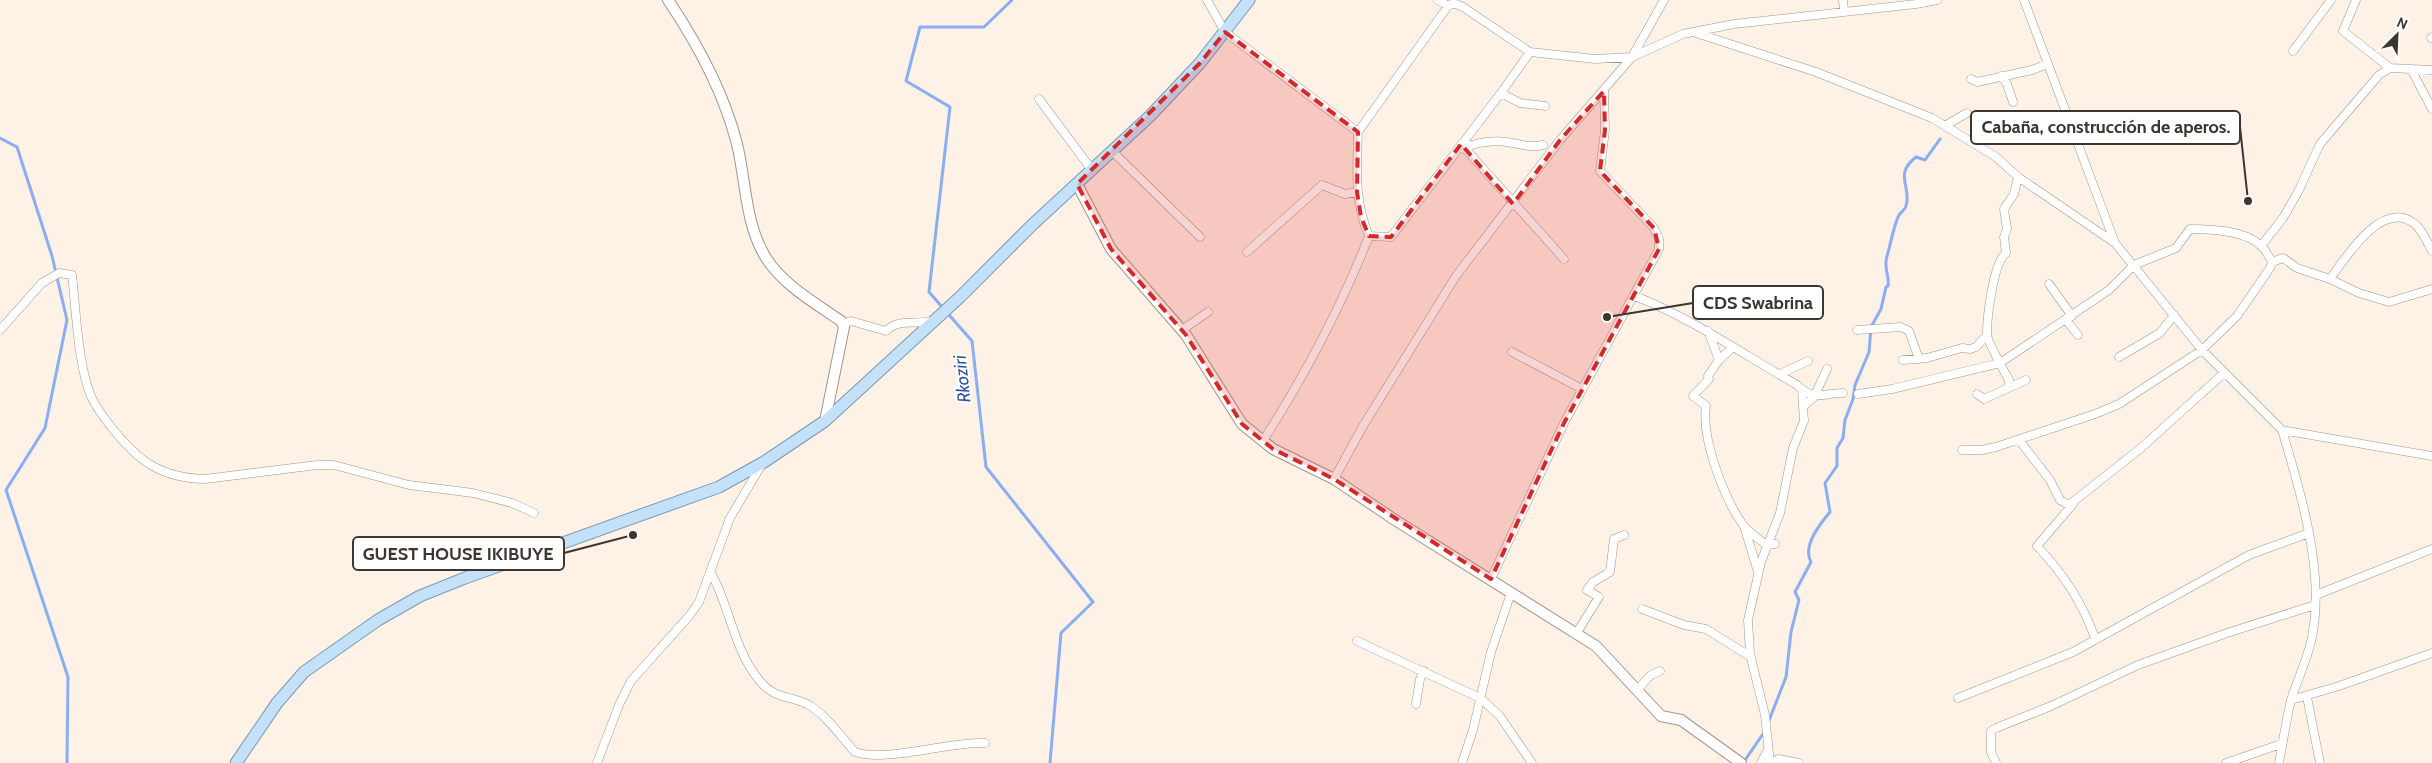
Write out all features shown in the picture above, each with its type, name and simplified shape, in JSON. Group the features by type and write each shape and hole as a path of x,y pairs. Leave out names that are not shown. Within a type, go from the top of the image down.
{"main road":[{"path":"236,763 277,703 304,672 386,616 420,596 719,487 764,462 825,421 938,318 1112,152 1200,63 1249,0"}],"street":[{"path":"668,0 698,49 721,99 736,141 757,240 766,257 781,277 843,324 844,330 825,421"},
{"path":"1207,0 1225,32 1358,132"},
{"path":"1438,0 1448,6"},
{"path":"1334,479 1368,418 1456,276 1513,204 1560,140 1632,57 1664,0"},
{"path":"1843,0 1844,10"},
{"path":"1263,442 1311,363 1347,294 1369,236 1361,217 1357,192 1358,132 1448,6 1453,3 1463,7 1530,52 1595,59 1632,57 1684,34 1734,24 1937,0"},
{"path":"2024,0 2115,243"},
{"path":"2293,51 2331,0"},
{"path":"2356,0 2343,30 2390,68"},
{"path":"1695,32 1816,72 1932,118 1996,157 2018,177 2115,243 2202,350 2282,430 2302,498 2309,533 2316,596 2314,631 2291,700 2281,744 2279,763"},
{"path":"1369,236 1391,237 1462,146 1530,52"},
{"path":"1971,79 1977,82 2032,70 2047,64"},
{"path":"2261,246 2283,218 2298,192 2320,144 2379,75 2390,68 2432,70"},
{"path":"2411,69 2432,109"},
{"path":"2001,76 2013,102"},
{"path":"1491,579 1530,493 1582,389 1635,296 1659,249 1659,239 1654,228 1600,171 1605,130 1604,91"},
{"path":"1501,93 1520,104 1545,106"},
{"path":"1039,99 1092,170"},
{"path":"1946,125 1967,112"},
{"path":"1462,146 1504,142 1531,146 1543,145"},
{"path":"1462,146 1564,258"},
{"path":"1112,152 1200,237"},
{"path":"2009,387 2008,380 1987,335 1994,275 2001,257 2006,253 2004,237 2008,229 2004,209 2014,194 2018,177"},
{"path":"1077,184 1111,249 1182,330 1242,424 1273,449 1334,479 1395,520 1596,646 1661,716 1681,720 1742,763"},
{"path":"1247,252 1322,185 1345,194 1357,192"},
{"path":"2330,279 2376,223 2386,218 2401,218 2414,222 2432,251"},
{"path":"1858,394 1892,389 2000,363 2109,290 2134,265 2176,248 2190,228 2210,229 2244,236 2261,246 2272,262"},
{"path":"1962,450 1982,450 2019,440 2095,414 2118,404 2202,350 2237,316 2272,262 2283,258 2304,271 2330,279 2358,293 2389,302 2432,289"},
{"path":"0,330 42,283 59,272 72,275 84,365 91,397 100,413 134,455 163,471 187,478 205,479 317,464 339,465 409,485 481,495 512,503 534,513"},
{"path":"2049,284 2078,334"},
{"path":"1635,296 1672,311 1780,374 1814,397"},
{"path":"1182,330 1208,312"},
{"path":"2119,357 2160,333 2174,315"},
{"path":"843,324 851,321 886,331 892,324 900,322 921,324 938,318"},
{"path":"1857,330 1901,327 1909,330 1920,359"},
{"path":"1708,332 1719,360"},
{"path":"1903,360 1920,359 1962,348 1976,347 1987,335"},
{"path":"1733,347 1719,360 1708,376 1709,379 1693,396 1706,406 1705,424 1719,477 1744,526 1761,570"},
{"path":"1512,352 1582,389"},
{"path":"1780,374 1808,361"},
{"path":"1804,406 1814,397 1828,369"},
{"path":"2019,440 2050,480 2060,500 2069,505 2141,448 2224,373"},
{"path":"1977,394 1984,399 2026,380"},
{"path":"1799,763 1778,759 1771,763 1765,715 1751,657 1748,620 1761,570 1780,512 1793,448 1804,421 1802,389"},
{"path":"1814,397 1827,393 1843,393"},
{"path":"2282,430 2431,454"},
{"path":"597,763 619,705 631,681 694,609 711,573 730,518 764,462"},
{"path":"2076,501 2037,546 2053,564 2079,601 2095,638"},
{"path":"1744,526 1771,544"},
{"path":"1958,698 2000,683 2072,652 2250,555 2309,533"},
{"path":"1576,634 1600,597 1587,590 1593,582 1610,572 1614,538 1624,535"},
{"path":"2316,596 2432,549"},
{"path":"711,573 722,593 735,634 752,670 760,682 774,695 790,698 816,710 855,752 863,755 908,754 985,743"},
{"path":"1462,763 1473,730 1491,652 1511,593"},
{"path":"1996,763 1990,740 1991,732 1996,728 2051,706 2138,665 2227,633 2315,605"},
{"path":"1642,609 1684,624 1706,629 1751,657"},
{"path":"1357,641 1480,698 1500,715 1532,763"},
{"path":"2291,700 2307,697 2432,653"},
{"path":"1416,704 1420,679 1424,671"},
{"path":"1637,690 1651,675 1660,671"},
{"path":"2307,697 2320,763"},
{"path":"2226,763 2281,744"},
{"path":"1761,763 1768,748"}],"highlighted area":[{"path":"1225,32 1358,132 1357,192 1361,217 1369,236 1391,237 1461,144 1513,204 1560,140 1604,91 1605,130 1600,171 1654,228 1659,249 1564,423 1491,579 1334,479 1273,449 1242,424 1186,335 1111,249 1077,184 1200,63"}],"waterway":[{"name":"Rkoziri","path":"1012,0 984,27 920,27 906,81 950,107 929,292 972,341 986,467 1093,602 1061,633 1050,763"},
{"path":"0,138 17,147 52,256 67,320 45,428 6,490 68,677 67,763"},
{"path":"1768,723 1786,677 1791,632 1799,600 1795,592 1811,562 1809,556 1810,542 1830,512 1825,483 1837,466 1837,448 1843,438 1845,420 1853,399 1855,385 1869,352 1871,327 1881,309 1886,287 1888,286 1886,260 1895,225 1905,207 1907,199 1904,175 1909,163 1916,157 1925,160 1940,139"},
{"path":"1743,763 1765,731"}],"place":[{"name":"Cabaña, construcción de aperos.","path":"2248,201"},
{"name":"CDS Swabrina","path":"1607,317"},
{"name":"GUEST HOUSE IKIBUYE","path":"633,535"}]}
